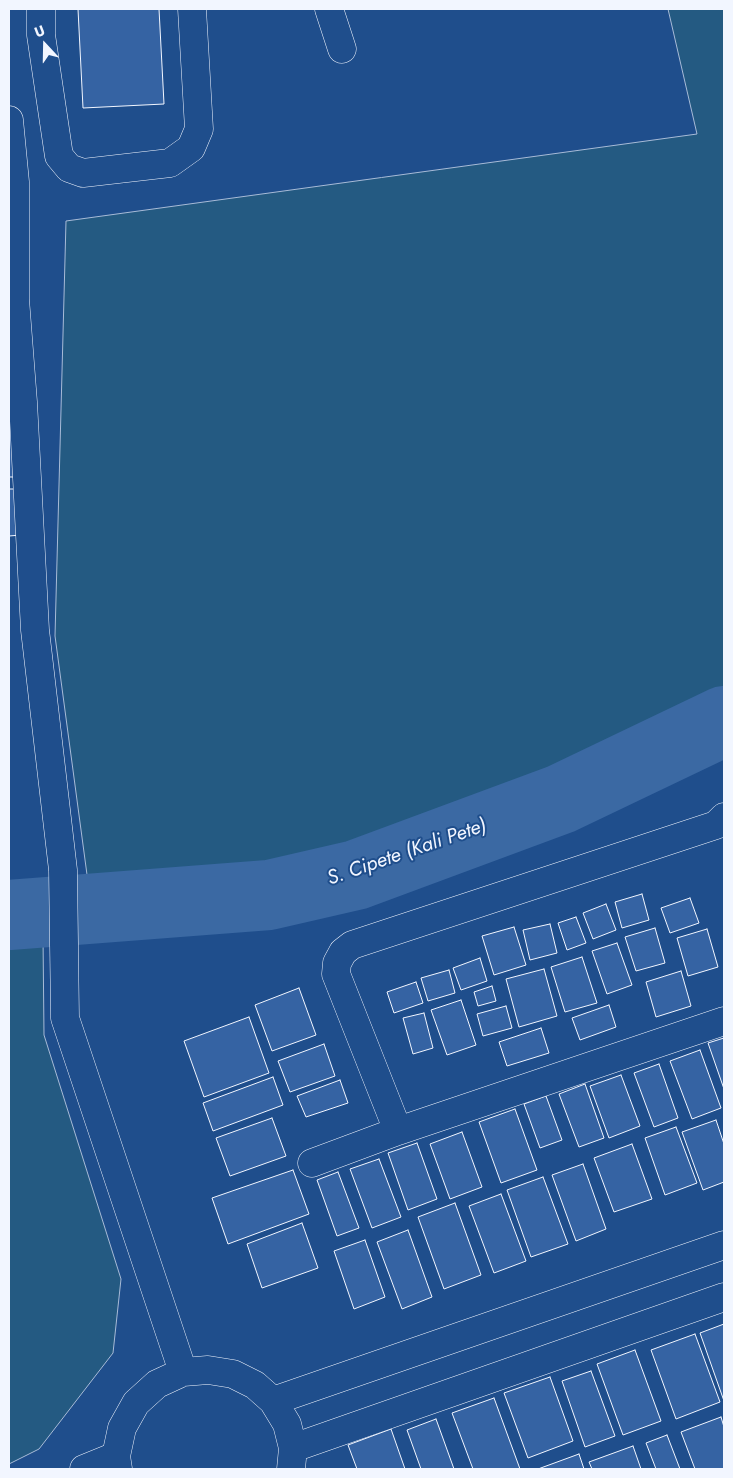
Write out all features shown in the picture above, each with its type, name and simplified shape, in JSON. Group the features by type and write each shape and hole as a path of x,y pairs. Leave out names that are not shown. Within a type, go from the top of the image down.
{"street":[{"path":"41,9 41,35 59,156 69,168 82,173 170,163 191,148 199,129 192,9"},
{"path":"329,9 342,49"},
{"path":"9,120 15,182 12,300 23,402 35,630 63,870 65,1018 183,1372"},
{"path":"398,1131 336,974 337,963 343,952 352,945 721,829"},
{"path":"312,1163 398,1131 724,1021"},
{"path":"274,1401 724,1245"},
{"path":"84,1469 117,1463 122,1428 136,1403 157,1384 183,1372 208,1370 232,1374 255,1385 274,1401 287,1424 292,1459 724,1298"}],"shaded area":[{"path":"668,9 724,9 724,694 618,752 441,824 277,874 90,897 55,636 66,221 697,134"},
{"path":"43,936 44,1035 121,1279 113,1353 39,1449 9,1464 9,940"}],"building":[{"path":"78,9 159,9 164,104 83,108"},
{"path":"9,393 17,477 9,477"},
{"path":"9,489 18,489 21,535 9,536"},
{"path":"642,894 649,920 622,928 615,902"},
{"path":"690,898 699,923 670,933 661,908"},
{"path":"606,904 616,930 593,939 583,913"},
{"path":"576,917 586,943 567,950 558,923"},
{"path":"550,924 557,953 530,960 523,930"},
{"path":"514,927 526,965 494,975 482,936"},
{"path":"655,928 665,963 636,971 625,937"},
{"path":"707,929 718,967 688,976 677,938"},
{"path":"617,943 632,985 607,994 592,951"},
{"path":"582,957 597,1003 565,1012 551,967"},
{"path":"480,958 487,981 461,990 453,968"},
{"path":"544,969 557,1016 519,1027 506,979"},
{"path":"449,970 455,993 428,1001 421,978"},
{"path":"681,971 691,1006 656,1017 646,982"},
{"path":"416,982 423,1003 394,1013 387,992"},
{"path":"492,986 496,1001 478,1006 474,992"},
{"path":"299,988 316,1035 272,1051 255,1005"},
{"path":"461,1000 476,1045 447,1055 431,1010"},
{"path":"609,1005 616,1027 580,1040 572,1018"},
{"path":"506,1006 512,1028 483,1036 477,1014"},
{"path":"424,1013 433,1048 413,1054 403,1018"},
{"path":"249,1017 269,1073 204,1097 184,1041"},
{"path":"541,1028 549,1053 507,1066 499,1042"},
{"path":"724,1038 724,1089 708,1043"},
{"path":"324,1044 335,1076 290,1092 278,1061"},
{"path":"700,1050 721,1108 692,1119 670,1061"},
{"path":"659,1064 678,1118 654,1127 634,1073"},
{"path":"621,1075 640,1126 609,1138 590,1086"},
{"path":"273,1077 283,1105 213,1131 203,1103"},
{"path":"340,1080 348,1103 306,1117 297,1096"},
{"path":"585,1084 604,1138 579,1147 559,1094"},
{"path":"546,1096 562,1140 540,1148 524,1104"},
{"path":"515,1109 537,1170 501,1183 479,1122"},
{"path":"272,1118 286,1156 230,1176 216,1138"},
{"path":"716,1120 724,1144 724,1182 703,1190 682,1132"},
{"path":"676,1127 697,1183 665,1195 645,1138"},
{"path":"462,1132 482,1187 450,1199 430,1144"},
{"path":"417,1143 437,1199 408,1210 388,1153"},
{"path":"632,1144 652,1199 614,1212 594,1158"},
{"path":"379,1159 401,1217 372,1228 350,1169"},
{"path":"583,1164 606,1229 576,1241 552,1175"},
{"path":"293,1170 309,1214 228,1244 212,1198"},
{"path":"338,1172 359,1228 337,1236 317,1180"},
{"path":"543,1177 568,1244 531,1257 507,1190"},
{"path":"501,1194 526,1261 494,1273 469,1206"},
{"path":"455,1203 481,1275 444,1289 418,1217"},
{"path":"302,1223 318,1268 262,1288 247,1244"},
{"path":"408,1230 432,1297 402,1309 377,1242"},
{"path":"365,1240 385,1297 354,1309 334,1251"},
{"path":"724,1324 724,1401 700,1333"},
{"path":"695,1334 720,1402 676,1419 651,1350"},
{"path":"635,1350 661,1421 623,1435 597,1364"},
{"path":"591,1371 615,1436 585,1447 562,1381"},
{"path":"550,1377 573,1441 528,1458 504,1393"},
{"path":"494,1398 520,1469 473,1469 452,1413"},
{"path":"721,1417 724,1427 724,1469 695,1469 681,1432"},
{"path":"436,1419 454,1469 421,1469 407,1430"},
{"path":"391,1429 405,1469 357,1469 348,1445"},
{"path":"667,1435 680,1469 656,1469 646,1443"},
{"path":"633,1446 641,1469 592,1469 589,1462"},
{"path":"579,1454 584,1469 538,1469"}],"waterway":[{"name":"S. Cipete (Kali Pete)","path":"9,915 269,895 356,875 561,799 724,721"}]}
